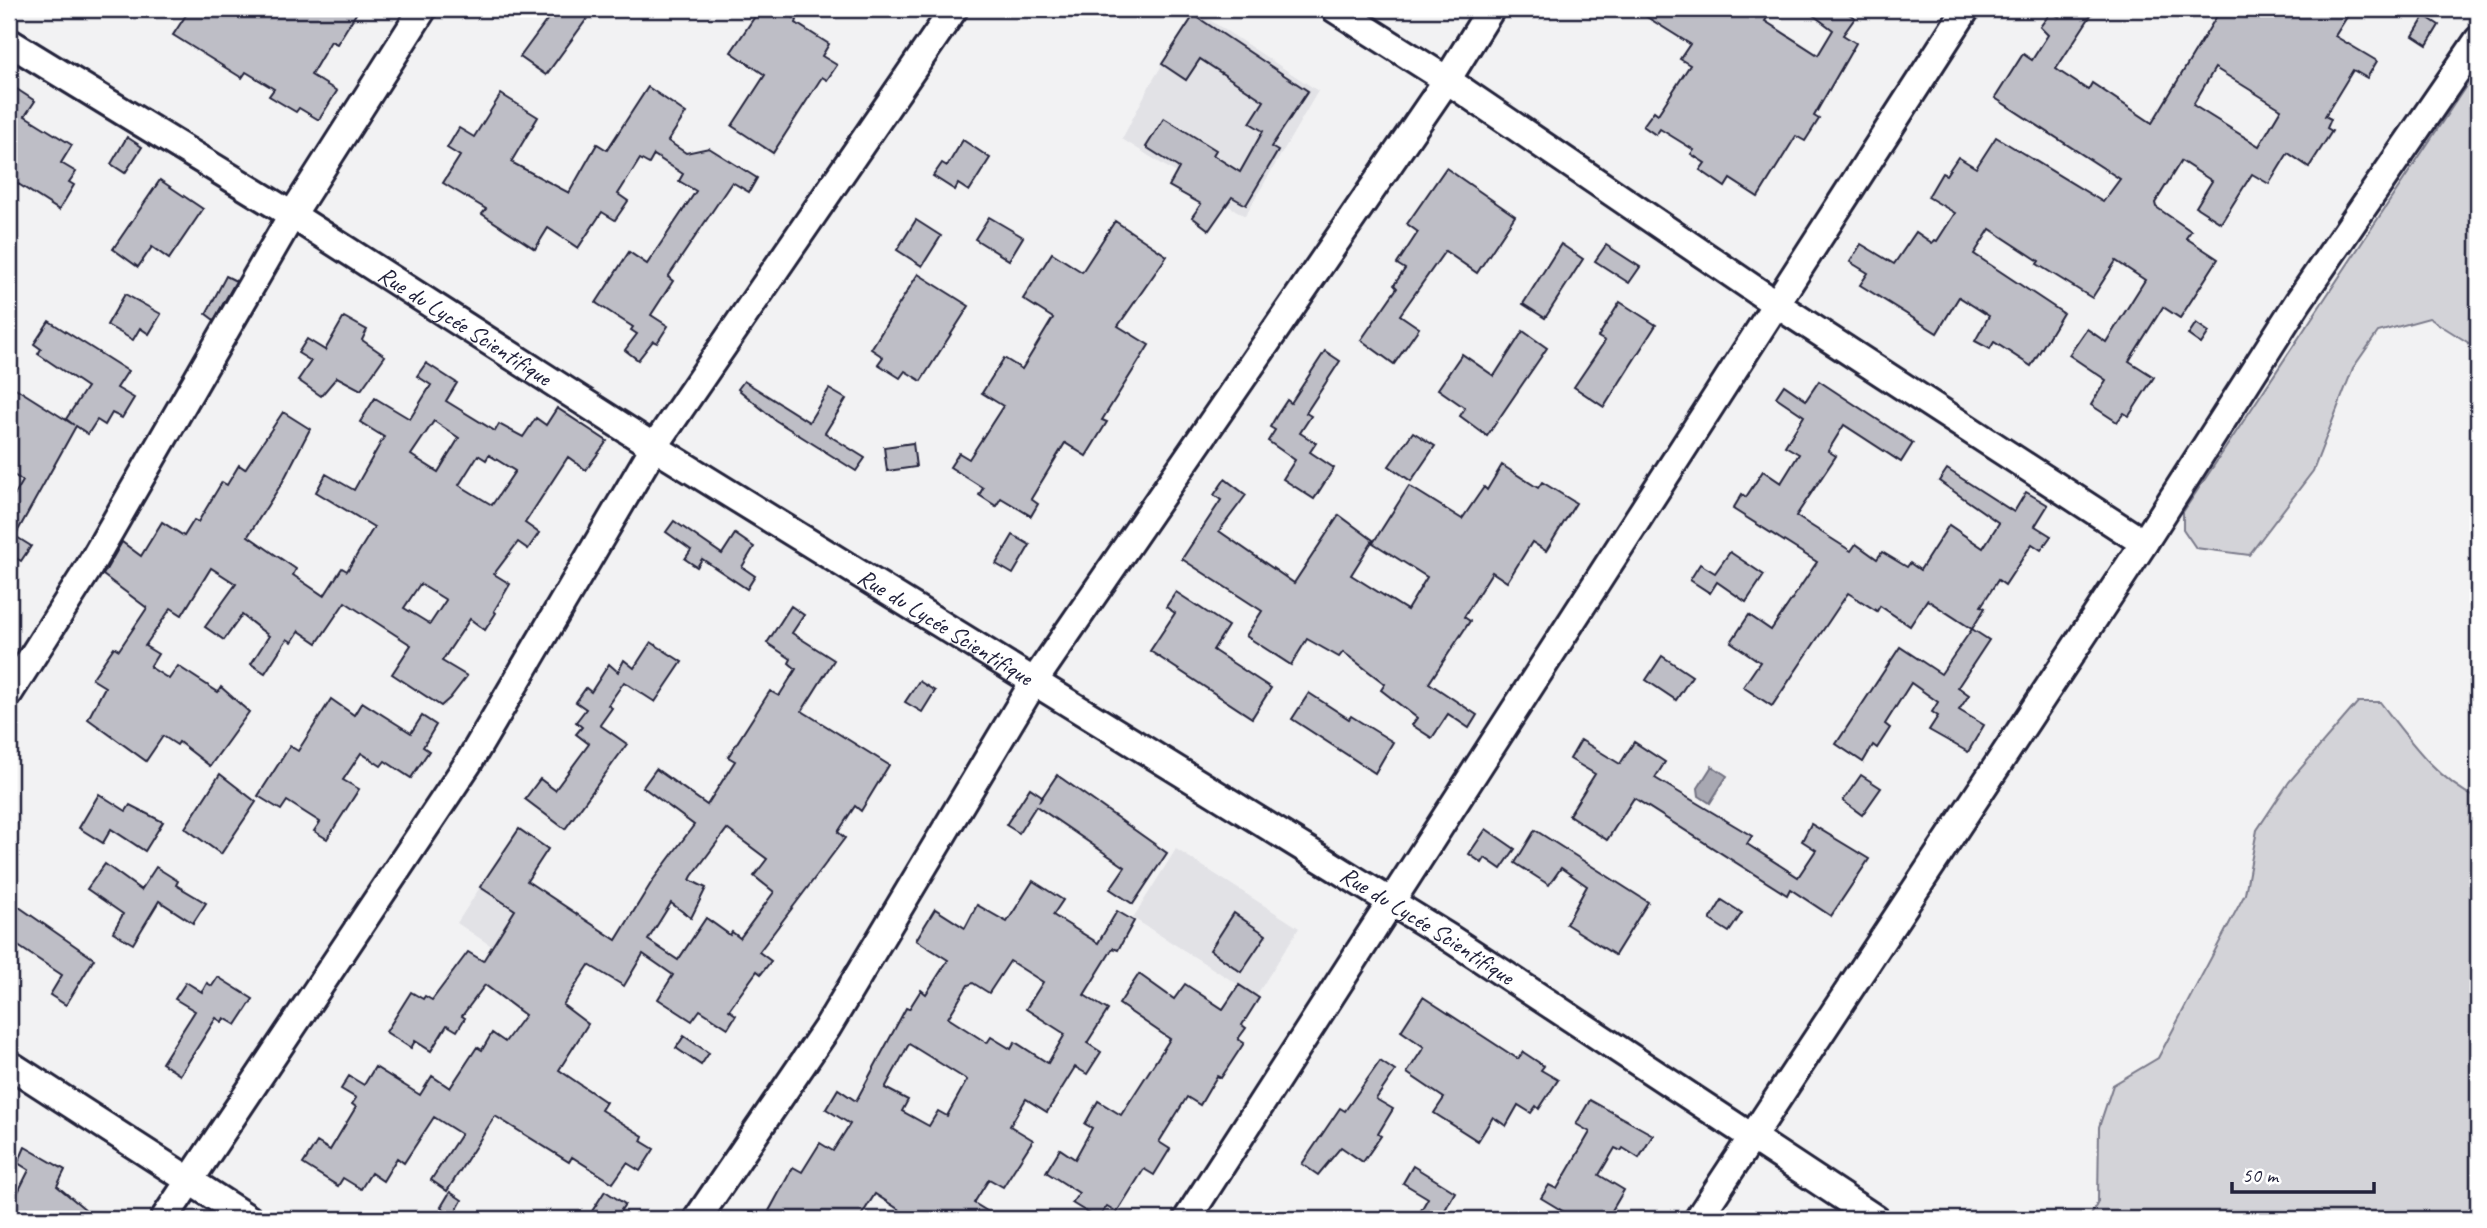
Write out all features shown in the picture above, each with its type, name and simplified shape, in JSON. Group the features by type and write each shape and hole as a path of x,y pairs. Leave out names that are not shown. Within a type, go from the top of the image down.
{"street":[{"path":"9,693 88,569 292,215 423,9"},
{"path":"164,1219 469,762 654,447 954,9"},
{"path":"1335,9 1447,80 1776,304 2144,543"},
{"path":"697,1219 827,1028 1035,680 1447,80 1491,9"},
{"path":"1187,1219 1966,9"},
{"path":"1698,1219 2144,543 2298,302 2478,40"},
{"name":"Rue du Lycée Scientifique","path":"9,42 292,215 654,447 1392,902 1875,1219"},
{"path":"9,1064 249,1219"}],"shaded area":[{"path":"1196,11 1318,91 1245,216 1122,139 1151,83"},
{"path":"2478,68 2478,363 2475,361 2472,345 2429,318 2378,332 2353,368 2313,471 2249,555 2196,548 2183,529 2183,512"},
{"path":"2358,702 2380,702 2436,769 2463,791 2478,799 2478,1219 2089,1219 2098,1202 2099,1127 2113,1085 2158,1058 2245,894 2257,830 2289,782"},
{"path":"1712,766 1727,776 1710,803 1699,796 1698,788"},
{"path":"1176,849 1299,928 1256,996 1133,918"},
{"path":"497,861 609,935 568,997 457,923"}],"building":[{"path":"190,9 359,9 337,44 331,41 311,75 337,91 319,120 299,108 296,112 269,96 274,89 246,72 242,78 173,35"},
{"path":"555,9 594,9 546,75 520,57"},
{"path":"760,9 780,9 797,20 796,23 829,44 822,56 837,65 827,80 822,77 773,153 732,126 765,75 731,52"},
{"path":"1634,9 1773,9 1765,21 1818,55 1833,30 1805,9 1841,9 1855,18 1843,35 1856,43 1814,116 1819,119 1805,141 1796,136 1758,197 1730,179 1725,187 1700,170 1705,163 1691,154 1694,150 1660,129 1656,135 1643,126 1654,111 1658,114 1690,65 1680,59 1690,44"},
{"path":"2065,9 2095,9 2056,69 2088,90 2092,83 2152,123 2221,9 2352,9 2335,36 2377,61 2367,78 2353,70 2325,116 2331,119 2327,128 2332,131 2309,167 2288,153 2269,184 2252,174 2221,223 2196,207 2212,181 2181,161 2155,203 2156,207 2191,231 2186,238 2218,259 2180,318 2163,307 2129,361 2154,377 2129,416 2124,413 2117,422 2091,405 2106,380 2069,355 2087,329 2106,342 2145,280 2116,261 2092,298 2037,264 2039,261 1990,229 1974,254 2063,313 2031,366 1994,342 1990,349 1975,341 1989,316 1959,297 1937,333 1860,285 1868,273 1850,262 1861,244 1894,264 1916,232 1932,243 1937,241 1955,213 1928,197 1942,173 1946,175 1958,157 1976,168 1996,137 2103,202 2120,179 1995,98 2023,54 2032,60 2048,35 2040,27 2051,12 2059,17","holes":["2215,68 2281,109 2259,146 2193,105"]},
{"path":"1194,15 1308,91 1271,147 1278,151 1246,205 1232,197 1209,230 1192,217 1201,204 1169,186 1179,168 1146,147 1164,118 1216,150 1213,155 1240,172 1263,131 1250,123 1264,101 1200,59 1186,80 1162,64"},
{"path":"2425,16 2439,25 2427,45 2413,36"},
{"path":"9,84 35,101 25,116 72,145 61,163 76,172 69,182 74,185 59,210 9,178"},
{"path":"648,87 686,113 668,141 686,153 709,148 757,178 749,192 732,182 668,277 673,281 651,315 668,326 657,343 653,341 638,360 625,350 637,334 631,330 633,327 596,303 629,252 647,264 696,191 679,181 683,174 654,155 649,164 640,159 618,194 628,201 615,220 602,212 578,248 548,228 535,249 482,214 486,209 443,183 460,156 447,148 459,128 474,137 501,94 538,117 511,162 569,193 597,144 607,150"},
{"path":"127,137 142,147 125,173 111,164"},
{"path":"963,140 990,158 969,191 958,184 955,190 933,176 942,163 947,166"},
{"path":"1446,168 1515,216 1477,273 1445,251 1400,315 1419,328 1394,364 1361,340 1397,288 1394,285 1405,269 1397,264 1418,232 1407,224"},
{"path":"160,180 203,209 169,259 152,247 138,267 113,249"},
{"path":"989,217 1023,237 1009,260 975,239"},
{"path":"916,220 941,236 922,266 897,250"},
{"path":"1115,221 1167,256 1118,326 1149,345 1102,420 1107,422 1086,456 1065,443 1031,499 1038,504 1031,516 1001,498 996,506 979,495 983,488 950,467 959,453 969,459 1003,406 982,393 1004,358 1022,369 1053,318 1023,299 1052,253 1082,272"},
{"path":"1561,244 1583,259 1545,318 1523,304"},
{"path":"1606,245 1640,267 1629,283 1595,261"},
{"path":"918,274 969,306 921,381 905,371 900,378 878,364 883,357 871,349"},
{"path":"226,276 236,281 214,320 206,314"},
{"path":"125,294 161,314 149,334 140,328 133,340 107,325"},
{"path":"1620,302 1656,325 1604,407 1574,387 1605,341 1598,337"},
{"path":"344,317 367,330 362,340 385,356 361,390 337,377 321,396 298,380 311,361 298,353 307,339 325,350"},
{"path":"49,321 128,371 117,388 134,398 122,418 112,413 105,425 97,420 88,434 76,426 15,536 31,546 21,561 9,554 9,504 23,481 9,472 9,384 74,425 66,419 87,387 38,354 41,349 34,344"},
{"path":"2196,323 2209,332 2201,344 2188,335"},
{"path":"1523,331 1547,348 1487,436 1460,416 1465,408 1438,389 1462,354 1494,376"},
{"path":"1325,351 1340,361 1306,413 1311,416 1300,433 1316,443 1310,452 1334,468 1314,499 1283,479 1295,460 1268,441 1275,430 1270,427 1277,415 1287,400 1291,403"},
{"path":"426,363 457,383 446,401 495,431 499,424 523,437 536,418 546,425 557,408 607,441 586,470 568,457 525,523 539,533 528,549 518,542 494,574 510,584 494,611 496,613 485,630 470,619 442,661 467,676 450,698 441,706 392,674 411,645 345,602 317,643 299,631 292,642 287,639 265,673 251,664 269,636 242,615 224,640 205,627 236,584 211,568 182,615 171,608 145,646 158,654 150,667 169,679 178,666 218,692 221,687 249,712 210,766 179,742 177,745 163,736 146,761 88,719 105,687 92,679 114,647 119,650 147,608 103,575 122,542 141,556 162,522 184,536 194,520 198,522 222,482 227,485 239,465 245,469 283,412 310,429 282,483 248,536 296,569 293,575 324,596 342,568 347,571 374,527 316,492 326,474 354,490 384,437 360,422 375,398 410,419 431,385 417,376","holes":["434,421 459,438 438,472 411,455","478,455 486,460 489,455 515,471 492,505 459,485","420,584 446,600 430,624 404,608"]},
{"path":"744,381 809,422 829,389 846,399 825,433 865,458 856,471 775,420 738,389"},
{"path":"1819,381 1913,443 1901,462 1844,425 1828,451 1836,456 1796,516 1851,551 1856,544 1877,559 1882,552 1907,567 1910,563 1920,570 1949,525 1983,548 1999,523 1939,481 1947,469 2014,512 2026,492 2048,505 2035,526 2051,536 2041,550 2032,544 2005,585 1998,580 1981,606 1985,608 1972,629 1927,600 1910,626 1880,606 1877,611 1848,593 1772,706 1743,687 1760,662 1731,642 1749,615 1771,630 1817,562 1733,509 1742,494 1746,497 1763,471 1781,483 1799,454 1785,446 1804,416 1776,397 1784,385 1806,400"},
{"path":"1413,432 1435,446 1411,481 1389,466"},
{"path":"913,443 916,467 887,471 884,447"},
{"path":"1502,465 1538,488 1542,482 1576,503 1546,551 1532,542 1507,582 1492,572 1464,617 1470,621 1429,683 1477,715 1469,728 1448,714 1432,738 1412,725 1417,718 1381,690 1385,684 1343,652 1339,657 1307,639 1291,665 1246,636 1262,611 1182,559 1221,500 1214,495 1225,479 1246,495 1219,531 1294,583 1339,515 1373,540 1351,575 1407,610 1427,577 1373,543 1409,486 1462,519 1484,487 1487,490"},
{"path":"674,521 722,554 735,534 754,547 742,567 755,576 747,589 702,559 697,567 685,559 691,550 666,532"},
{"path":"1013,535 1030,545 1013,574 996,564"},
{"path":"1730,552 1764,575 1746,602 1717,582 1710,593 1690,580 1700,564 1715,573"},
{"path":"1176,592 1228,626 1213,650 1271,688 1252,718 1150,651 1175,613 1166,607"},
{"path":"791,606 804,615 792,633 834,660 802,711 889,765 861,811 855,806 838,832 845,838 759,952 771,961 761,974 757,971 729,1010 736,1015 728,1028 700,1010 692,1021 658,999 673,975 643,954 624,986 589,965 563,1005 588,1024 559,1070 606,1102 601,1110 643,1136 641,1141 654,1149 640,1171 627,1163 613,1183 572,1157 569,1162 495,1116 447,1191 431,1180 461,1134 434,1117 404,1163 397,1158 383,1181 371,1173 361,1189 343,1178 338,1186 303,1164 317,1142 330,1150 356,1107 352,1104 356,1098 341,1089 349,1076 364,1085 375,1067 420,1095 432,1076 450,1088 477,1047 482,1050 492,1033 505,1042 525,1015 485,985 462,1016 465,1018 457,1031 447,1025 431,1051 415,1041 411,1048 386,1032 411,992 423,999 425,996 432,1000 468,952 483,961 515,910 480,887 519,829 548,849 527,881 616,940 653,880 694,825 643,787 656,769 707,805 735,761 728,757 770,691 779,696 796,669 789,663 791,659 767,643","holes":["727,829 767,859 754,876 774,892 740,938 732,932 730,935 706,918 678,960 648,940 671,903 691,918 706,888 690,880"]},
{"path":"1972,629 1989,640 1958,687 1969,695 1959,710 1984,725 1968,752 1929,730 1938,716 1932,712 1938,702 1911,683 1885,724 1890,728 1877,748 1873,745 1863,762 1836,744 1900,647 1941,674"},
{"path":"651,642 682,662 655,702 624,682 608,705 612,708 600,725 627,744 565,829 525,799 540,779 555,790 589,744 576,734 582,727 576,722 586,709 576,702 586,688 591,692 609,664 618,672 624,660 634,668"},
{"path":"1662,656 1692,676 1676,700 1646,680"},
{"path":"919,681 935,691 922,712 905,702"},
{"path":"1309,693 1349,719 1351,716 1393,742 1375,773 1292,719"},
{"path":"331,699 354,715 362,702 411,733 422,716 436,725 423,747 429,751 411,778 385,761 381,766 361,753 343,780 359,789 327,839 314,831 320,822 287,801 281,810 258,796 290,746 298,751"},
{"path":"1581,740 1620,764 1634,742 1665,762 1655,778 1752,836 1747,844 1798,877 1816,850 1802,841 1811,824 1869,859 1831,916 1790,889 1787,895 1634,798 1607,840 1569,815 1595,774 1570,759"},
{"path":"220,774 256,802 221,854 185,828"},
{"path":"1057,775 1167,853 1133,904 1110,889 1125,867 1036,806 1019,833 1006,825 1030,788 1042,796 1039,802"},
{"path":"1861,775 1881,788 1862,815 1843,801"},
{"path":"99,794 126,811 130,805 163,822 145,851 111,829 103,843 79,828"},
{"path":"1486,829 1515,849 1501,869 1485,858 1482,863 1469,854"},
{"path":"1535,830 1648,902 1615,955 1566,924 1587,886 1561,868 1549,885 1515,863"},
{"path":"105,864 141,890 156,867 178,881 176,885 206,903 193,923 159,901 133,944 113,932 123,914 87,889"},
{"path":"1033,881 1063,900 1053,915 1098,943 1117,911 1134,921 1118,950 1113,948 1084,995 1108,1010 1087,1043 1101,1052 1087,1074 1075,1067 1047,1112 1026,1099 1010,1126 1033,1140 1003,1187 989,1179 974,1203 1000,1219 900,1219 904,1213 875,1194 859,1219 781,1219 769,1211 793,1167 802,1172 820,1143 833,1151 850,1124 826,1109 838,1089 856,1101 906,1008 909,1009 921,990 926,994 948,960 916,940 935,909 965,928 977,905 1007,922","holes":["1010,961 1043,982 1026,1009 1065,1034 1048,1063 1015,1042 1011,1049 991,1037 987,1043 948,1018 968,985 973,983 989,993","909,1044 967,1080 947,1116 938,1111 929,1126 902,1111 908,1100 885,1088"]},
{"path":"9,900 94,959 66,1005 50,995 62,975 9,940"},
{"path":"1722,900 1742,913 1729,932 1710,920"},
{"path":"1234,913 1266,935 1241,972 1210,950"},
{"path":"1139,974 1174,999 1185,984 1223,1009 1239,985 1259,998 1242,1025 1246,1028 1238,1039 1244,1043 1221,1078 1217,1076 1200,1105 1187,1097 1159,1142 1170,1149 1154,1175 1144,1169 1117,1212 1107,1206 1098,1219 1072,1203 1079,1193 1046,1172 1060,1149 1075,1159 1092,1128 1085,1124 1098,1101 1121,1115 1170,1039 1119,1004"},
{"path":"218,977 253,999 236,1025 224,1018 222,1022 216,1018 180,1075 162,1063 195,1011 175,999 186,982 202,992 207,983 212,986"},
{"path":"1423,997 1518,1059 1523,1052 1544,1066 1541,1070 1558,1080 1539,1109 1536,1106 1531,1113 1518,1105 1506,1126 1493,1117 1478,1141 1434,1113 1444,1098 1407,1073 1424,1047 1401,1031"},
{"path":"684,1036 709,1053 701,1065 676,1048"},
{"path":"1380,1061 1395,1071 1376,1099 1393,1109 1378,1134 1381,1136 1363,1162 1341,1147 1318,1175 1302,1164 1340,1108 1345,1111"},
{"path":"1590,1100 1653,1135 1639,1158 1623,1148 1621,1151 1615,1148 1599,1175 1624,1190 1607,1219 1576,1219 1541,1198 1549,1185 1557,1189 1590,1132 1576,1124"},
{"path":"25,1147 65,1170 57,1186 97,1219 9,1219 9,1210 29,1170 18,1163"},
{"path":"1413,1166 1455,1192 1440,1219 1416,1219 1428,1198 1403,1183"},
{"path":"605,1191 625,1204 615,1219 587,1219"},
{"path":"450,1192 462,1200 454,1215 441,1207"}]}
